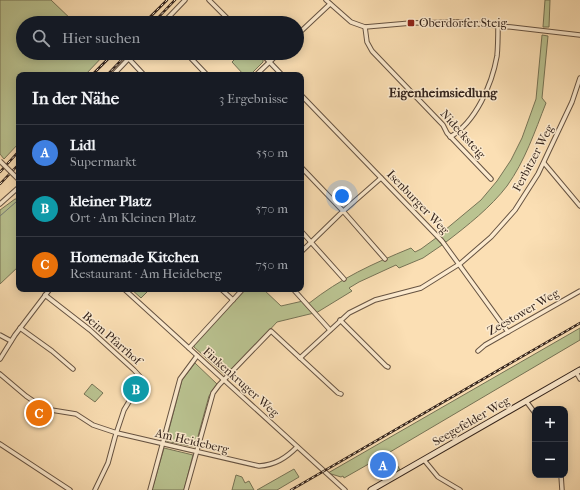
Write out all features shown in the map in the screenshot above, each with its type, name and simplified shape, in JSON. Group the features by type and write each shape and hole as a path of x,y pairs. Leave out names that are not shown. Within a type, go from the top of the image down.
{"street":[{"path":"170,16 185,0"},
{"path":"209,0 225,16"},
{"path":"326,0 350,22 365,27 411,23 448,22 498,25 580,36"},
{"path":"304,29 330,4"},
{"path":"450,137 457,133 466,124 477,108 487,89 496,58 498,25"},
{"name":"Nidecksteig","path":"365,27 367,42 372,51 443,124 445,131 450,137 491,178"},
{"path":"116,72 127,60"},
{"path":"129,60 141,72"},
{"path":"193,60 204,72"},
{"path":"259,72 269,62 279,72"},
{"name":"Ferbitzer Weg","path":"300,358 349,312 365,305 420,288 459,264 490,239 507,220 524,197 544,163 570,106 580,78"},
{"name":"Isenburger Weg","path":"304,98 437,236 508,332"},
{"path":"0,162 16,177"},
{"path":"544,163 580,206"},
{"path":"304,170 343,211 385,259"},
{"path":"304,249 343,211 381,178"},
{"path":"0,204 16,190"},
{"path":"304,235 344,279"},
{"name":"Zeestower Weg","path":"478,351 485,345 580,291"},
{"path":"0,359 20,328 48,292"},
{"name":"Finkenkruger Weg","path":"127,292 345,490"},
{"path":"224,292 232,300"},
{"path":"189,348 240,292"},
{"path":"296,292 330,330"},
{"name":"Beim Pfarrhof","path":"45,295 90,330 145,382 134,395 122,414 117,433"},
{"path":"340,320 388,367"},
{"path":"20,328 52,351 73,369"},
{"path":"186,490 212,397 224,380 271,331 340,394"},
{"path":"0,335 11,342"},
{"path":"150,490 180,380 197,356"},
{"path":"578,371 580,379"},
{"name":"Seegefelder Weg","path":"371,490 578,371"},
{"name":"Am Heideberg","path":"0,374 33,402 45,409 76,414 96,426 117,433 254,465 267,466 283,459 297,447"},
{"path":"526,401 532,409"},
{"path":"95,490 108,463 117,433"},
{"path":"0,444 70,490"},
{"path":"424,460 438,476 460,490"},
{"path":"561,478 562,490"}],"green space":[{"path":"0,0 51,0 68,16 16,16 16,60 99,60 88,72 16,72 16,146 4,159 0,154"},
{"path":"545,0 550,0 549,27 543,27"},
{"path":"542,35 548,36 542,98 546,103 534,135 519,166 501,194 478,216 446,242 439,235 481,200 497,181 511,160 522,138 536,99"},
{"path":"234,60 263,60 263,62 253,72 241,72 232,62"},
{"path":"16,199 16,269 0,284 0,210"},
{"path":"436,238 442,245 423,258 399,268 396,265 359,282 349,288 352,291 316,313 308,304 357,272 411,248 415,252"},
{"path":"134,292 147,292 141,298"},
{"path":"242,292 266,292 281,306 303,301 314,313 277,322 228,375 225,375 194,347 194,344"},
{"path":"580,328 580,340 390,452 400,470 391,475 389,471 396,466 388,453 344,478 343,476 341,477 328,473"},
{"path":"195,363 217,384 209,396 195,447 166,441 182,380"},
{"path":"92,384 103,393 95,402 84,394"},
{"path":"164,448 193,455 184,490 152,490"},
{"path":"294,469 299,477 277,490 257,490"},
{"path":"236,475 242,477 245,483 249,481 254,490 232,490"}],"waterway":[{"path":"0,216 16,202"}],"railway":[{"path":"151,16 167,0"},
{"path":"160,16 175,0"},
{"path":"95,72 107,60"},
{"path":"110,72 121,60"},
{"path":"0,172 16,154"},
{"path":"0,184 16,167"},
{"path":"291,490 580,323"}],"place":[{"name":"Oberdorfer Steig","path":"411,23"},
{"name":"kleiner Platz","path":"136,389"},
{"name":"Homemade Kitchen","path":"39,413"},
{"name":"Lidl","path":"383,465"}],"district":[{"name":"Eigenheimsiedlung","path":"443,92"}]}
